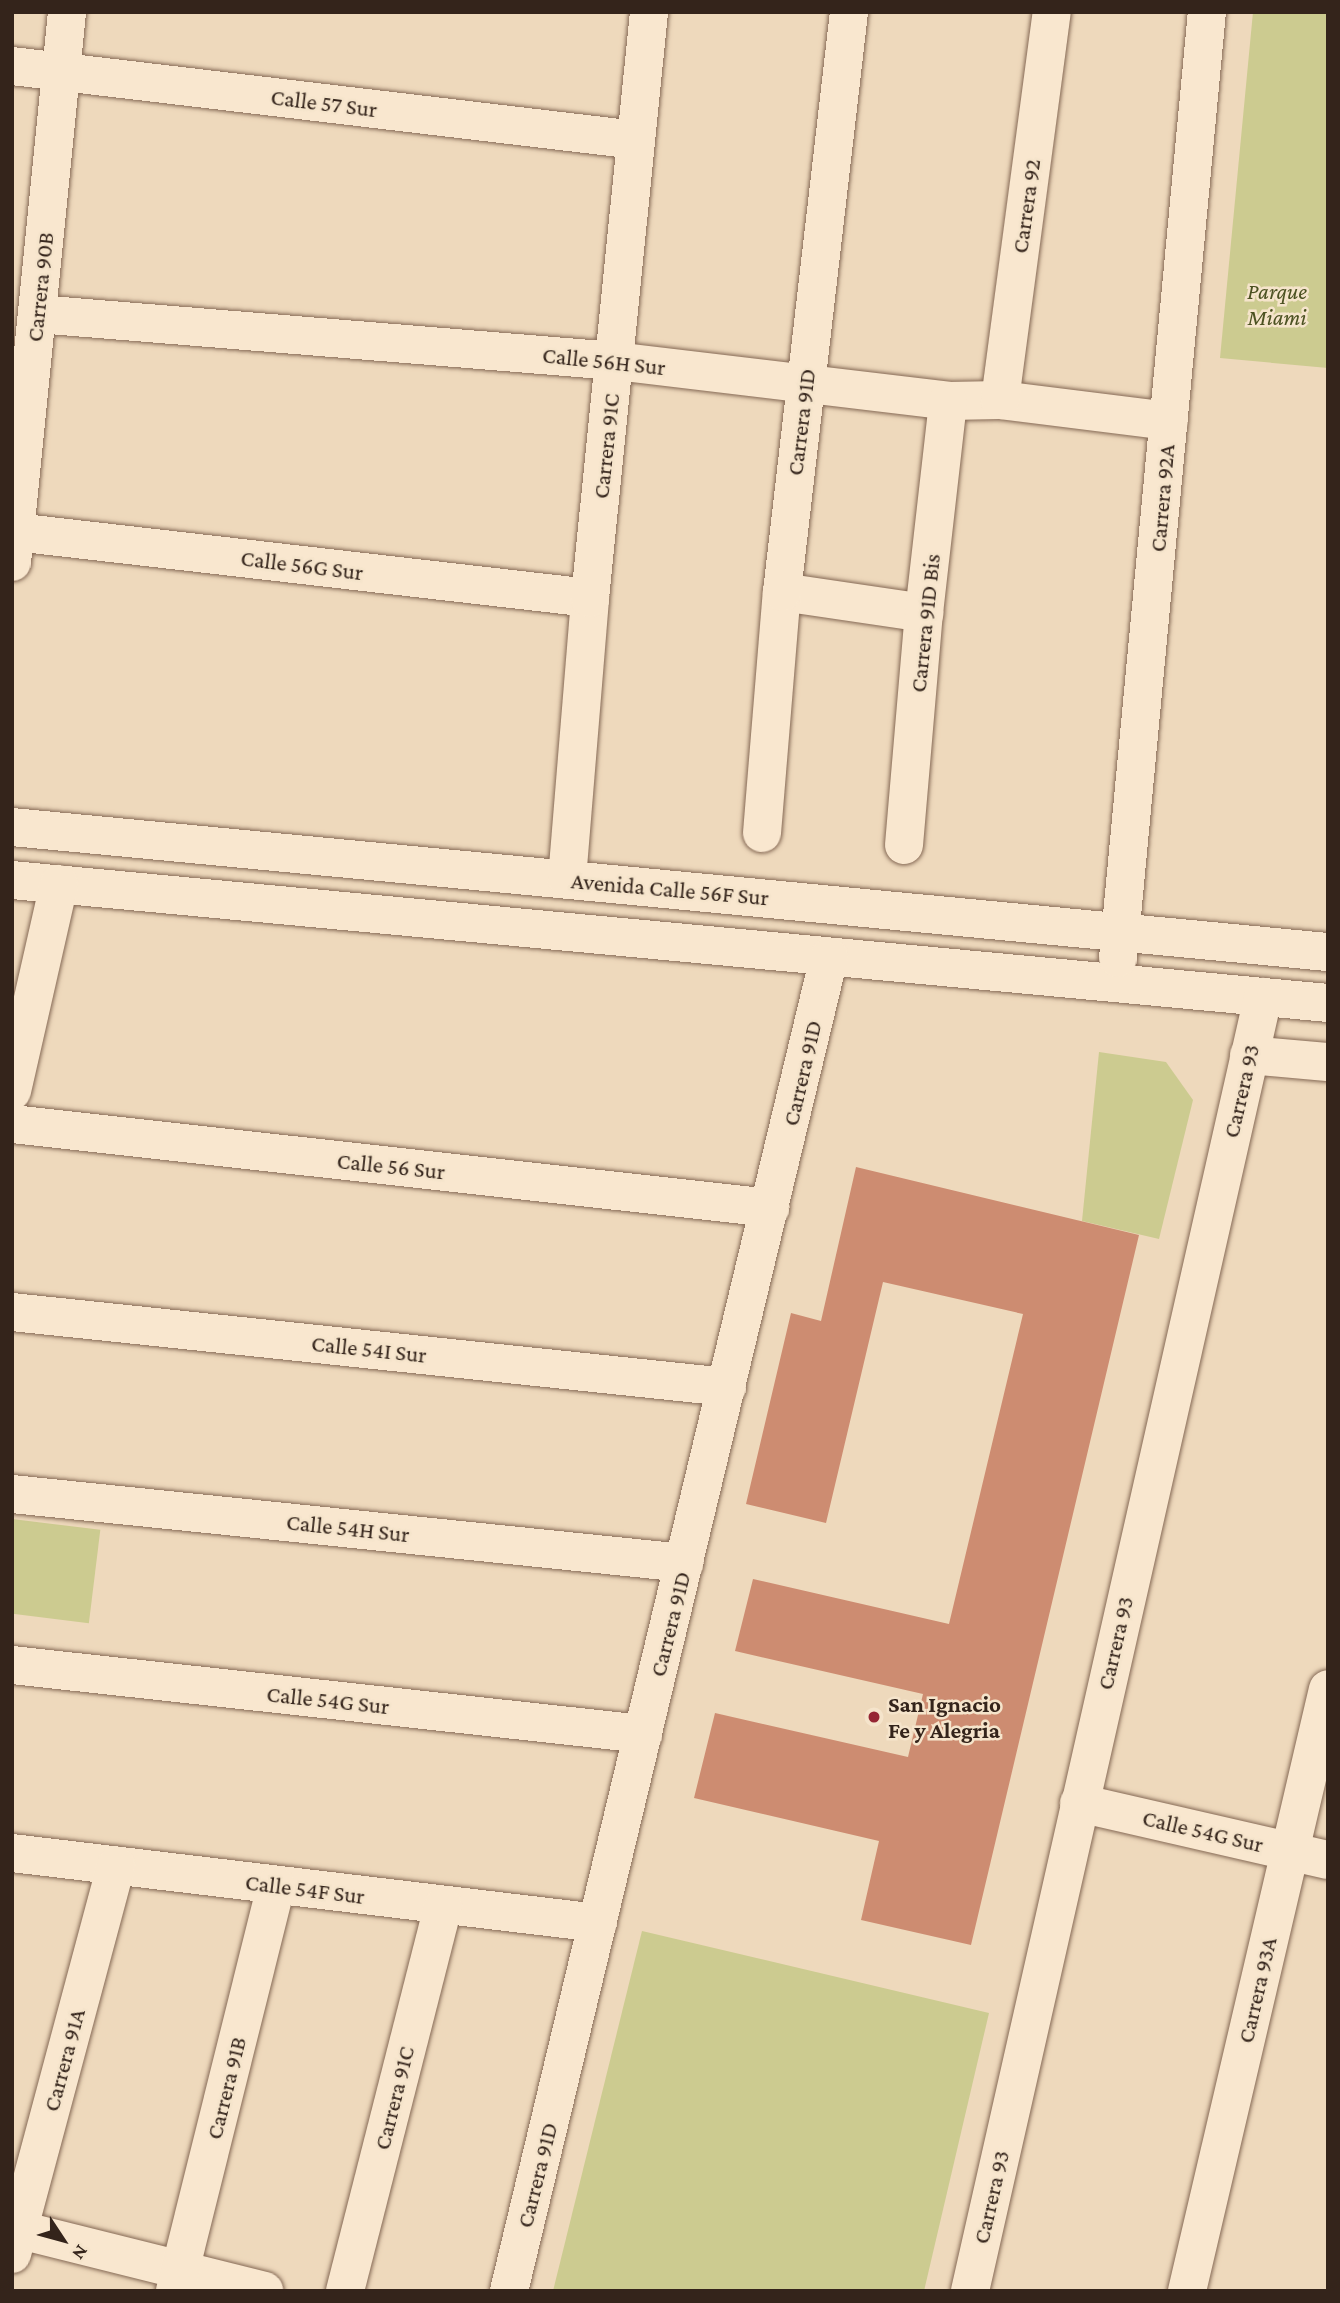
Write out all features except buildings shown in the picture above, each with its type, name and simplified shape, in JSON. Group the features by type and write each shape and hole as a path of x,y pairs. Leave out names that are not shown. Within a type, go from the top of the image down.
{"street":[{"name":"Carrera 90B","path":"14,547 67,12"},
{"name":"Carrera 91C","path":"567,879 590,598 649,12"},
{"name":"Carrera 91D","path":"762,833 782,592 849,12"},
{"name":"Carrera 92","path":"1000,400 1052,12"},
{"name":"Carrera 92A","path":"1116,984 1208,12"},
{"name":"Calle 57 Sur","path":"12,66 636,140"},
{"name":"Calle 56H Sur","path":"37,314 615,361 948,401 1000,400 1169,421"},
{"name":"Carrera 91D Bis","path":"904,845 948,401"},
{"name":"Calle 56G Sur","path":"14,547 590,598"},
{"path":"782,592 925,613"},
{"name":"Avenida Calle 56F Sur","path":"12,827 1328,952"},
{"path":"12,880 1328,1003"},
{"path":"12,1091 60,884"},
{"name":"Carrera 91D","path":"509,2291 829,957"},
{"name":"Carrera 93","path":"970,2291 1263,997"},
{"path":"1249,1055 1328,1062"},
{"name":"Calle 56 Sur","path":"12,1124 770,1208"},
{"name":"Calle 54I Sur","path":"12,1312 727,1387"},
{"name":"Calle 54H Sur","path":"12,1494 684,1563"},
{"name":"Calle 54G Sur","path":"12,1665 643,1734"},
{"name":"Carrera 93A","path":"1187,2291 1328,1689"},
{"name":"Calle 54G Sur","path":"1079,1803 1328,1860"},
{"name":"Calle 54F Sur","path":"12,1853 598,1923"},
{"name":"Carrera 91A","path":"14,2237 116,1866"},
{"name":"Carrera 91B","path":"178,2280 276,1885"},
{"name":"Carrera 91C","path":"345,2291 443,1906"},
{"path":"14,2237 178,2280 264,2291"}],"green space":[{"name":"Parque Miami","path":"1253,12 1328,12 1328,368 1220,358"},
{"path":"1099,1052 1166,1062 1193,1100 1159,1239 1082,1221"},
{"path":"12,1519 100,1530 89,1623 12,1614"},
{"path":"642,1931 989,2013 924,2291 553,2291"}],"place":[{"name":"San Ignacio Fe y Alegria","path":"874,1717"}]}
